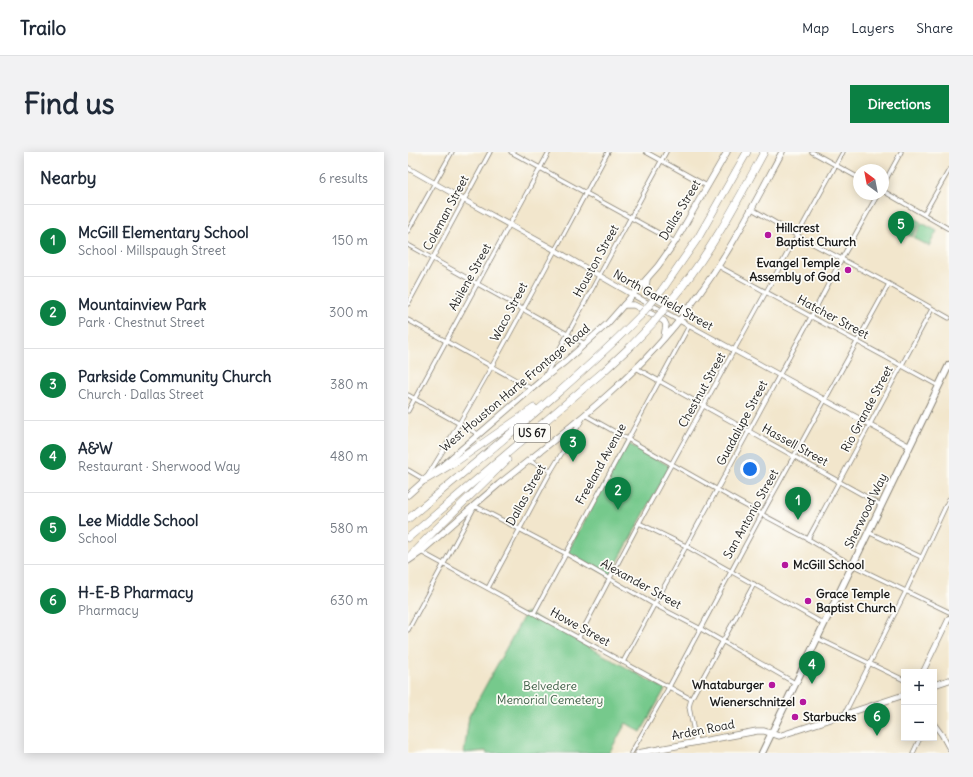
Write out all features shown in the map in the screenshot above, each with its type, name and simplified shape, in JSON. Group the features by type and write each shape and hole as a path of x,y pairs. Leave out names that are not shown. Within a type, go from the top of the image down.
{"highway":[{"path":"724,192 743,152"},
{"name":"US 67","path":"408,519 565,386 609,347 640,316 662,290 698,238 747,152"},
{"name":"US 67","path":"408,538 567,404 632,345 653,323 688,280 711,247 765,152"},
{"path":"425,480 457,461 565,386"},
{"path":"408,558 499,467 567,404"}],"main road":[{"name":"Dallas Street","path":"633,295 674,242 728,152"},
{"path":"408,561 476,506 498,485 530,461 636,368 691,306 718,266 752,209 782,152"},
{"path":"647,278 646,288 649,294 677,310 681,311 691,306"},
{"name":"West Houston Harte Frontage Road","path":"408,495 585,344 607,324 633,295"},
{"path":"624,305 634,304 664,321 666,325 664,337"},
{"name":"Sherwood Way","path":"762,753 949,365"},
{"path":"937,684 949,680"},
{"name":"Arden Road","path":"638,753 757,731 764,731 778,736 901,696"}],"street":[{"path":"409,228 436,183 452,152"},
{"name":"Coleman Street","path":"408,304 490,152"},
{"path":"511,152 674,242"},
{"name":"Abilene Street","path":"408,411 549,152"},
{"name":"Waco Street","path":"425,480 460,424 608,152"},
{"path":"646,152 707,186"},
{"name":"Houston Street","path":"543,379 666,152"},
{"path":"812,152 853,175"},
{"name":"Chestnut Street","path":"579,637 639,523 735,351 843,152"},
{"path":"889,174 901,152"},
{"name":"North Garfield Street","path":"408,168 510,224 633,295 909,446"},
{"path":"924,214 949,170"},
{"path":"889,194 949,229"},
{"name":"Guadalupe Street","path":"623,662 875,200"},
{"path":"752,209 798,236 842,258 949,318"},
{"path":"408,245 585,344"},
{"name":"Hatcher Street","path":"718,266 940,386"},
{"name":"San Antonio Street","path":"631,753 701,629 762,514 889,284"},
{"name":"Rio Grande Street","path":"808,539 932,309"},
{"path":"408,320 532,389"},
{"name":"Freeland Avenue","path":"534,613 565,553 689,326"},
{"name":"Hassell Street","path":"636,368 881,505"},
{"path":"408,395 478,434"},
{"path":"584,415 852,565 949,612"},
{"name":"Dallas Street","path":"488,588 551,471 584,415"},
{"path":"530,461 551,471"},
{"path":"408,470 425,480"},
{"path":"844,715 906,591 949,499"},
{"path":"408,630 476,506"},
{"name":"Alexander Street","path":"476,506 565,553 795,683"},
{"path":"639,523 686,546 824,624"},
{"path":"868,532 921,557"},
{"name":"Howe Street","path":"421,552 691,699"},
{"path":"696,742 689,707 691,699 754,584"},
{"path":"924,669 949,618"},
{"path":"817,638 901,679"},
{"path":"937,728 949,748"},
{"path":"913,753 919,741"},
{"path":"669,747 673,753"}],"green space":[{"path":"906,214 921,222 912,237 898,229"},
{"path":"922,223 937,231 929,246 914,238"},
{"path":"627,443 670,466 610,576 567,553"},
{"name":"Belvedere Memorial Cemetery","path":"526,612 665,689 641,732 626,723 609,753 487,753 486,751 464,753 469,716"}],"place":[{"name":"Hillcrest Baptist Church","path":"768,235"},
{"name":"Lee Middle School","path":"901,244"},
{"name":"Evangel Temple Assembly of God","path":"848,270"},
{"name":"Parkside Community Church","path":"573,462"},
{"name":"Mountainview Park","path":"618,510"},
{"name":"McGill Elementary School","path":"798,520"},
{"name":"McGill School","path":"785,565"},
{"name":"Grace Temple Baptist Church","path":"808,601"},
{"name":"A&W","path":"812,684"},
{"name":"Whataburger","path":"772,685"},
{"name":"Wienerschnitzel","path":"803,702"},
{"name":"Starbucks","path":"795,717"},
{"name":"H-E-B Pharmacy","path":"877,736"}]}
